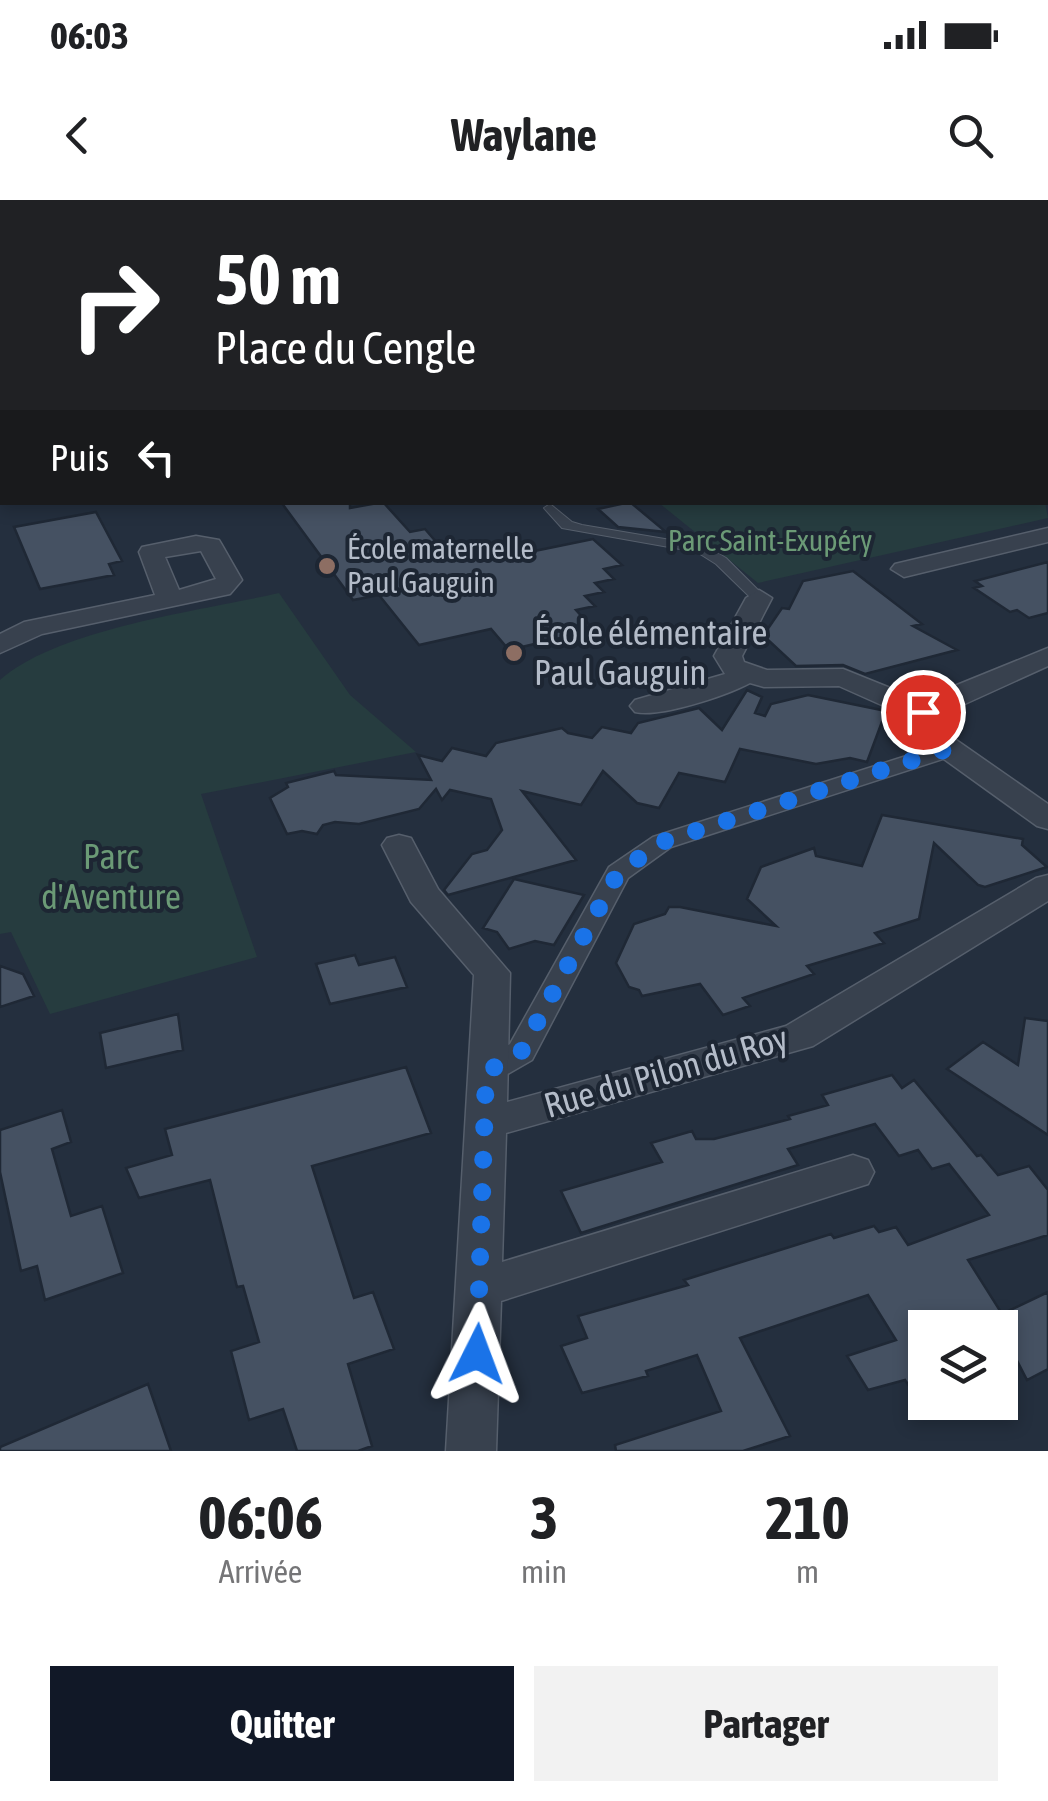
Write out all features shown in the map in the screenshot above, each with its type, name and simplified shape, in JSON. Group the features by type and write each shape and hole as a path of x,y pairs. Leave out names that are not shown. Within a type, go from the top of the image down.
{"street":[{"path":"904,569 1048,535"},
{"path":"758,598 728,656 732,666 746,674 788,681 843,678 923,712"},
{"path":"0,644 34,628 170,600"},
{"path":"1048,656 918,716 927,733 1048,820"},
{"path":"646,706 723,686 746,674"},
{"path":"486,1072 521,1052 618,873 662,842 950,748"},
{"path":"399,845 423,894 492,973 472,1451"},
{"name":"Rue du Pilon du Roy","path":"484,1124 798,1036 1048,886"},
{"path":"481,1288 853,1172"}],"lane":[{"path":"550,508 567,525 581,529 700,549 721,560 758,598"}],"green space":[{"name":"Parc Saint-Exupéry","path":"661,505 1046,505 1048,518 758,583"},
{"name":"Parc d'Aventure","path":"279,593 350,695 416,752 201,794 257,957 50,1014 11,932 0,934 0,680 26,662 93,634"}],"building":[{"path":"283,505 386,505 410,532 425,529 450,558 492,550 500,558 593,539 622,565 604,569 614,579 595,583 604,592 585,596 595,606 576,610 594,630 509,650 491,629 419,645 379,595 353,600"},
{"path":"634,505 666,532 618,527 598,509"},
{"path":"96,512 122,561 109,564 114,575 40,589 14,527"},
{"path":"1048,562 1048,613 1029,618 1017,610 1010,612 974,588 982,586 975,581"},
{"path":"853,571 922,624 913,626 957,650 865,674 843,665 796,666 767,639 767,630 782,608 789,609 803,581"},
{"path":"747,690 762,697 755,713 765,716 771,704 808,695 886,711 867,762 850,758 816,764 740,749 725,782 679,773 659,808 637,803 603,771 581,805 522,791 576,860 448,895 444,890 472,854 487,850 502,830 491,799 450,790 442,800 436,789 419,809 359,824 335,822 323,825 317,834 287,834 270,798 288,787 286,783 334,771 336,775 431,780 418,755 442,761 452,748 486,756 496,743 562,728 592,738 602,727 631,733 638,723 699,708 722,730"},
{"path":"882,815 1023,839 1022,845 1047,867 985,887 978,885 934,843 919,919 875,933 884,943 807,966 814,974 743,998 750,1006 723,1015 700,984 642,996 639,990 629,987 616,963 634,924 665,914 669,907 680,907 776,926 747,899 761,867 814,848 816,856 862,866"},
{"path":"514,879 584,895 554,945 535,941 509,949 497,932 483,928"},
{"path":"355,955 359,965 395,957 407,987 330,1004 316,964"},
{"path":"0,966 23,974 34,996 0,1007"},
{"path":"178,1014 183,1050 106,1068 100,1033"},
{"path":"1025,1018 1048,1021 1048,1135 947,1069 983,1042 1018,1065"},
{"path":"406,1067 431,1133 312,1166 354,1298 373,1292 394,1349 348,1364 372,1446 358,1451 297,1451 283,1409 249,1420 231,1351 259,1342 243,1286 237,1287 210,1180 139,1198 126,1168 172,1155 165,1129"},
{"path":"892,1075 902,1088 914,1080 977,1156 981,1155 998,1175 1029,1166 1048,1190 1048,1235 968,1260 999,1310 908,1310 908,1384 905,1380 868,1390 847,1356 896,1340 868,1295 740,1338 790,1436 743,1451 616,1451 615,1445 721,1411 697,1355 646,1371 648,1376 582,1393 561,1346 587,1338 578,1316 688,1285 684,1280 831,1234 834,1238 874,1226 879,1232 896,1227 908,1245 989,1215 949,1164 932,1169 918,1150 899,1156 875,1124 788,1149 798,1165 581,1233 561,1191 662,1162 651,1143 692,1131 696,1139 714,1139 790,1119 788,1116 828,1105 822,1095"},
{"path":"62,1110 71,1142 52,1149 71,1216 102,1206 123,1273 45,1300 37,1266 21,1271 0,1172 0,1130"},
{"path":"1048,1292 1048,1369 1027,1380 1018,1363 1018,1310 1010,1310"},
{"path":"148,1384 171,1451 0,1451 0,1447"}],"place":[{"name":"École maternelle Paul Gauguin","path":"327,566"},
{"name":"École élémentaire Paul Gauguin","path":"514,653"}],"route":[{"path":"477,1354 486,1072 521,1052 618,873 662,842 950,748 927,733 918,716 923,712"}]}
